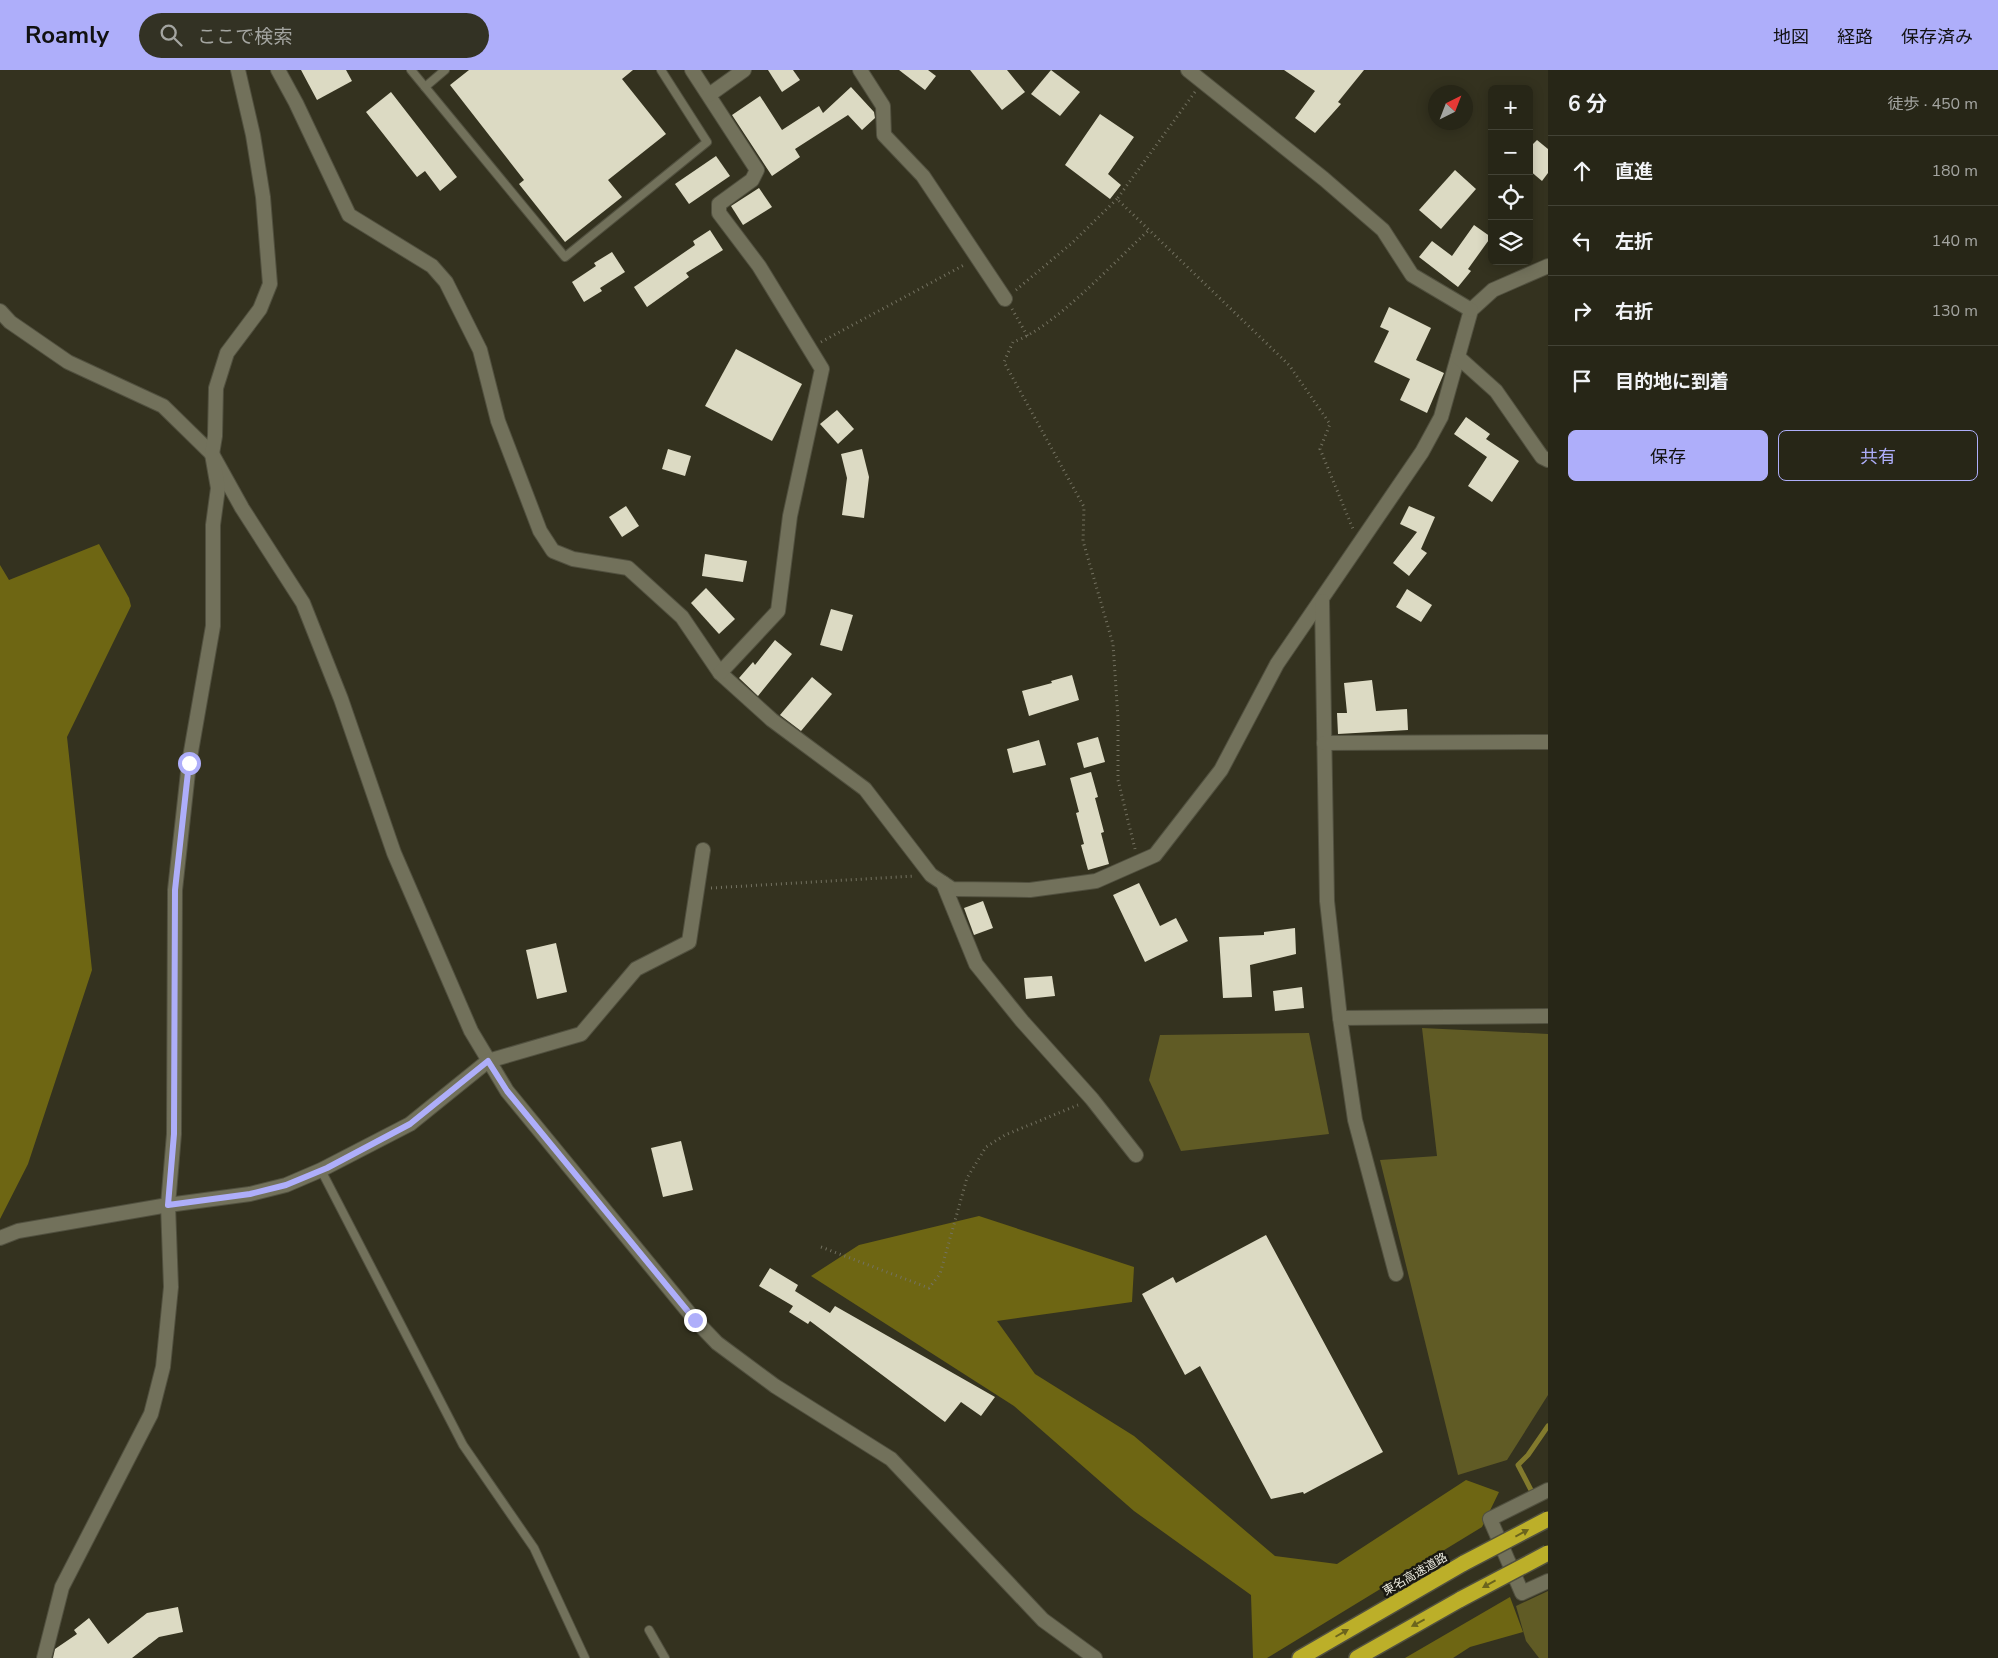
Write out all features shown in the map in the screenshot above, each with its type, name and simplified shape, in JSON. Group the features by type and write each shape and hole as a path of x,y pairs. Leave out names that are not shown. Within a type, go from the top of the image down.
{"highway":[{"name":"東名高速道路","path":"1300,1658 1464,1563 1548,1519"},
{"path":"1357,1658 1548,1552"}],"street":[{"path":"44,1658 62,1587 151,1414 163,1367 171,1287 168,1205 174,1134 175,890 189,763 213,626 213,525 218,488 212,454 215,436 216,388 227,353 260,309 270,284 263,197 253,135 238,70"},
{"path":"278,70 296,103 349,215 432,266 446,282 480,350 498,421 540,531 554,550 573,560 628,568 682,617 720,673 772,720 865,790 931,875 952,889 1030,890 1096,881 1155,855 1221,770 1277,664 1322,601 1422,452 1441,417 1471,310 1493,290 1548,266"},
{"path":"692,70 757,170 752,180 719,204 719,212 758,266 822,369 790,516 778,611 720,673"},
{"path":"709,95 744,70"},
{"path":"860,70 884,106 884,135 924,176 1005,299"},
{"path":"1188,70 1204,77 1383,230 1412,275 1471,310"},
{"path":"0,312 10,322 68,362 163,406 212,454 242,508 303,602 340,699 394,853 471,1031 507,1091 689,1312 717,1343 775,1386 891,1459 1043,1620 1095,1658"},
{"path":"1458,357 1496,391 1542,457 1548,460"},
{"path":"1322,601 1327,901 1340,1018 1355,1120 1396,1274"},
{"path":"1324,743 1548,742"},
{"path":"0,1238 18,1231 168,1205 250,1194 286,1185 321,1170 410,1124 488,1061 581,1034 636,970 688,942 703,850"},
{"path":"943,883 976,964 1022,1021 1092,1099 1136,1155"},
{"path":"1340,1018 1548,1016"},
{"path":"1548,1490 1490,1519 1522,1593 1548,1581"}],"lane":[{"path":"411,70 565,257 707,142 661,70"},
{"path":"425,86 445,70"},
{"path":"321,1170 463,1445 534,1548 585,1658"},
{"path":"649,1630 664,1658"}],"path":[{"path":"1028,337 1005,299 1072,244 1117,199 1204,77"},
{"path":"1117,199 1289,365 1330,424 1320,448 1346,516 1361,542"},
{"path":"1138,862 1118,780 1118,718 1114,644 1083,541 1084,507 1004,362 1013,342 1028,337 1079,295 1150,230"},
{"path":"809,348 978,258"},
{"path":"696,889 931,875"},
{"path":"820,1247 929,1288 940,1274 967,1178 986,1146 1005,1135 1092,1099"}],"shaded area":[{"path":"99,544 129,598 131,606 67,737 92,970 28,1164 0,1219 0,565 9,580"},
{"path":"1422,1028 1548,1034 1548,1395 1507,1460 1458,1475 1380,1160 1437,1156"},
{"path":"1309,1033 1329,1134 1181,1151 1149,1080 1160,1035"},
{"path":"979,1216 1134,1267 1132,1302 997,1321 1035,1374 1134,1436 1275,1556 1337,1564 1466,1480 1499,1492 1482,1527 1267,1658 1253,1658 1251,1595 1134,1511 1014,1406 811,1276 859,1245"},
{"path":"1548,1591 1548,1658 1539,1658 1526,1641 1516,1606"},
{"path":"1510,1597 1523,1632 1470,1647 1453,1658 1405,1658"}],"building":[{"path":"301,70 346,70 352,81 317,100"},
{"path":"469,70 633,70 622,79 666,134 608,180 622,197 565,242 519,184 524,180 450,85"},
{"path":"768,70 793,70 800,80 782,92"},
{"path":"899,70 928,70 936,76 925,90"},
{"path":"970,70 1007,70 1025,92 1002,110"},
{"path":"1051,70 1080,92 1060,116 1031,94"},
{"path":"1284,70 1364,70 1338,102 1341,104 1315,133 1295,118 1315,91"},
{"path":"851,87 874,112 875,118 862,130 848,115 795,149 800,157 772,176 732,115 760,96 782,130 819,106 823,113"},
{"path":"391,92 457,177 440,191 425,171 417,177 366,112"},
{"path":"1100,114 1134,137 1108,174 1121,185 1110,199 1065,165"},
{"path":"1537,140 1548,149 1548,173 1542,181 1533,173 1533,144"},
{"path":"716,156 730,176 689,204 675,184"},
{"path":"1455,170 1476,189 1441,229 1419,210"},
{"path":"759,188 772,207 743,225 731,206"},
{"path":"1474,225 1488,235 1488,241 1468,269 1471,271 1458,287 1419,257 1432,241 1452,256"},
{"path":"710,230 723,250 686,273 689,277 647,307 634,287 695,245 693,241"},
{"path":"612,252 625,272 600,288 602,291 584,302 572,282 596,266 594,263"},
{"path":"1389,307 1431,328 1416,360 1444,373 1427,413 1400,400 1410,379 1374,362 1389,331 1380,327"},
{"path":"736,349 802,384 772,441 705,406"},
{"path":"837,410 854,429 838,444 820,424"},
{"path":"1466,417 1490,434 1486,439 1519,461 1492,502 1468,486 1487,457 1454,434"},
{"path":"668,449 691,456 685,476 662,469"},
{"path":"862,449 869,477 864,518 842,515 847,478 841,454"},
{"path":"626,506 639,526 622,537 609,517"},
{"path":"1409,506 1435,517 1421,549 1427,553 1409,576 1393,563 1417,532 1400,524"},
{"path":"705,554 747,561 743,582 702,576"},
{"path":"706,588 735,619 719,634 691,603"},
{"path":"1407,589 1432,605 1421,622 1396,607"},
{"path":"831,609 853,615 842,651 820,645"},
{"path":"775,640 792,654 758,696 739,678 753,662 755,665"},
{"path":"1072,675 1079,700 1029,716 1022,691 1052,683 1051,681"},
{"path":"812,677 832,694 801,731 780,715"},
{"path":"1372,680 1376,711 1407,709 1408,730 1338,734 1337,713 1347,713 1344,683"},
{"path":"1098,737 1105,762 1084,768 1077,743"},
{"path":"1039,740 1046,765 1013,773 1007,749"},
{"path":"1091,772 1098,797 1095,798 1104,832 1101,833 1109,864 1088,870 1081,845 1084,844 1076,813 1079,812 1070,778"},
{"path":"1139,883 1160,926 1176,918 1188,941 1145,962 1113,895"},
{"path":"983,901 993,928 974,935 964,908"},
{"path":"1295,928 1296,954 1250,965 1252,997 1223,998 1219,937 1264,935 1264,932"},
{"path":"556,943 567,992 537,999 526,950"},
{"path":"1052,976 1055,996 1026,999 1024,978"},
{"path":"1302,987 1304,1008 1275,1011 1273,991"},
{"path":"681,1141 693,1190 663,1197 651,1148"},
{"path":"1266,1235 1383,1452 1304,1494 1303,1492 1271,1499 1200,1366 1185,1375 1142,1294 1173,1277 1176,1283"},
{"path":"770,1268 798,1285 795,1291 830,1313 835,1306 995,1397 981,1416 961,1402 945,1422 810,1321 808,1324 789,1312 793,1306 759,1286"},
{"path":"178,1607 183,1632 159,1637 132,1658 53,1658 55,1649 77,1634 74,1630 89,1618 108,1644 147,1613"}],"waterway":[{"path":"1531,1490 1518,1465 1528,1455 1548,1426"}],"route":[{"path":"189,763 175,890 174,1134 168,1205 250,1194 286,1185 327,1168 410,1124 488,1061 507,1091 695,1320"}]}
